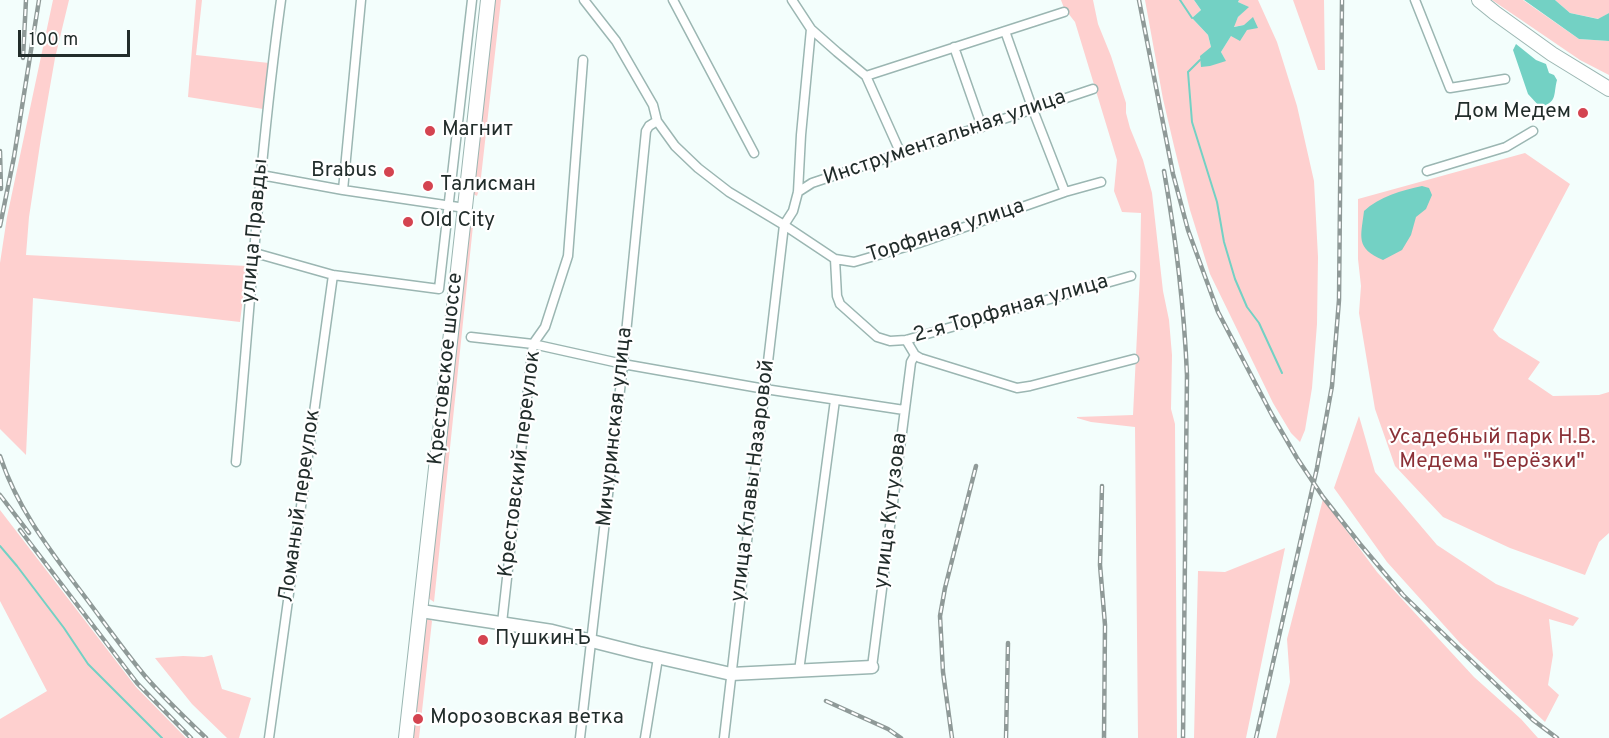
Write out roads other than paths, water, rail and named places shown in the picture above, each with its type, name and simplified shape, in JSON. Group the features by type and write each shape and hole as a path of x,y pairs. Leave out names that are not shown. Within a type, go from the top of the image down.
{"main road":[{"name":"Крестовское шоссе","path":"406,738 488,0"},
{"path":"1479,0 1552,54 1609,88"}],"street":[{"name":"улица Правды","path":"236,462 271,72 281,0"},
{"path":"343,190 361,0"},
{"path":"255,253 333,275 439,289 472,0"},
{"path":"584,0 616,41 653,105 657,121 675,146 698,168 729,192 835,259"},
{"path":"673,0 754,153"},
{"path":"792,0 811,28 866,76 901,154"},
{"path":"1415,0 1450,88 1505,79"},
{"path":"866,76 1064,12"},
{"name":"улица Клавы Назаровой","path":"724,738 784,225 793,211 798,192 811,28"},
{"path":"1005,31 1065,192"},
{"path":"954,47 982,127"},
{"name":"Крестовский переулок","path":"502,623 532,344 545,327 568,256 583,60"},
{"name":"Инструментальная улица","path":"798,192 812,183 1093,89"},
{"name":"Мичуринская улица","path":"579,738 623,364 646,131 657,121"},
{"path":"1427,171 1506,147 1533,131"},
{"path":"261,175 465,208"},
{"name":"Торфяная улица","path":"835,259 854,262 919,243 1065,192 1101,182"},
{"name":"2-я Торфяная улица","path":"835,259 837,296 840,304 876,337 890,341 906,340 1131,276"},
{"name":"Ломаный переулок","path":"269,738 333,275"},
{"path":"471,337 532,344 623,364 904,410"},
{"path":"906,340 915,355 1017,388 1134,359"},
{"name":"улица Кутузова","path":"872,667 904,410 911,362 915,355"},
{"path":"799,671 835,400"},
{"path":"421,611 552,631 731,674 872,667"},
{"path":"645,738 658,658"}],"waterway":[{"path":"1180,0 1192,18"},
{"path":"1200,60 1188,72 1192,122 1217,202 1224,242 1235,279 1282,373"},
{"path":"0,546 64,628 88,664 162,738"}],"railway":[{"path":"23,58 26,0"},
{"path":"0,226 14,157 39,0"},
{"path":"1139,0 1173,174 1188,230 1218,312 1272,415 1323,497 1403,595 1533,720 1557,738"},
{"path":"1256,738 1317,468 1332,386 1339,300 1342,0"},
{"path":"0,151 1,189"},
{"path":"1164,171 1179,273 1187,375 1183,738"},
{"path":"0,456 23,508 54,555 145,676 206,738"},
{"path":"952,738 943,672 940,616 976,466"},
{"path":"1102,486 1100,565 1105,625 1104,738"},
{"path":"0,495 29,533"},
{"path":"20,530 137,683 191,738"},
{"path":"1006,738 1008,643"},
{"path":"826,701 888,729 901,738"}],"place":[{"name":"Дом Медем","path":"1583,113"},
{"name":"Магнит","path":"430,131"},
{"name":"Brabus","path":"389,172"},
{"name":"Талисман","path":"428,186"},
{"name":"Old City","path":"408,222"},
{"name":"ПушкинЪ","path":"483,640"},
{"name":"Морозовская ветка","path":"418,719"}],"park label":[{"name":"Усадебный парк Н.В. Медема \"Берёзки\"","path":"1492,451"}]}
